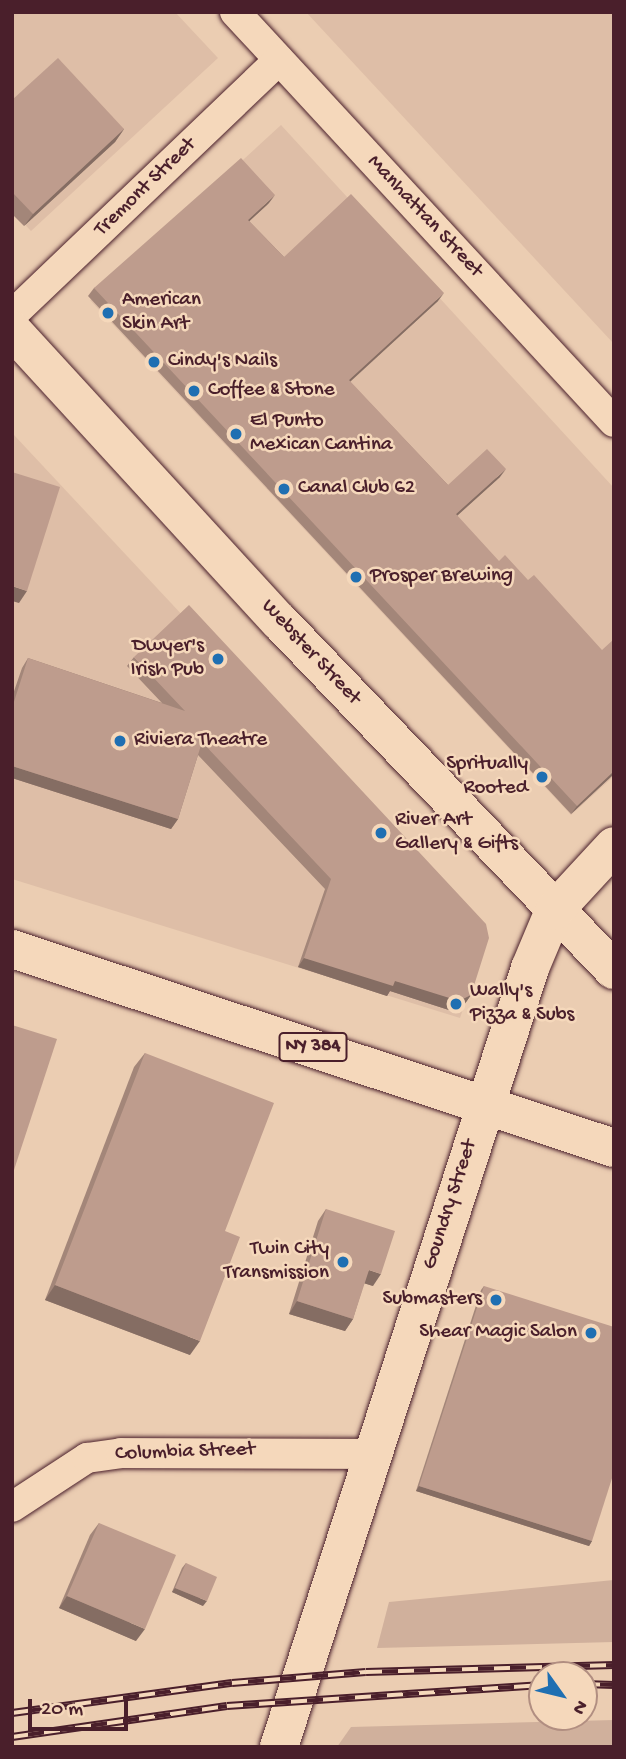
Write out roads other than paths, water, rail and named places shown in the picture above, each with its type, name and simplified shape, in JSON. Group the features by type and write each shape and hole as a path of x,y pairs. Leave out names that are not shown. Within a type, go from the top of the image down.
{"street":[{"name":"Manhattan Street","path":"235,12 614,422"},
{"name":"Tremont Street","path":"12,315 279,60"},
{"name":"Webster Street","path":"12,330 554,911 614,970"},
{"name":"Goundry Street","path":"279,1747 484,1104 554,911 614,846"},
{"name":"NY 384","path":"12,948 614,1148"},
{"name":"Columbia Street","path":"12,1507 87,1458 121,1453 372,1454"}],"railway":[{"path":"12,1713 232,1683 366,1672 614,1665"},
{"path":"598,1684 614,1685"},
{"path":"12,1737 227,1706 528,1686"}],"place":[{"name":"American Skin Art","path":"108,313"},
{"name":"Cindy's Nails","path":"154,362"},
{"name":"Coffee & Stone","path":"194,391"},
{"name":"El Punto Mexican Cantina","path":"236,434"},
{"name":"Canal Club 62","path":"284,489"},
{"name":"Prosper Brewing","path":"356,577"},
{"name":"Dwyer's Irish Pub","path":"218,659"},
{"name":"Riviera Theatre","path":"120,741"},
{"name":"Spritually Rooted","path":"542,777"},
{"name":"River Art Gallery & Gifts","path":"381,833"},
{"name":"Wally's Pizza & Subs","path":"456,1004"},
{"name":"Twin City Transmission","path":"343,1262"},
{"name":"Submasters","path":"496,1300"},
{"name":"Shear Magic Salon","path":"591,1333"}]}
